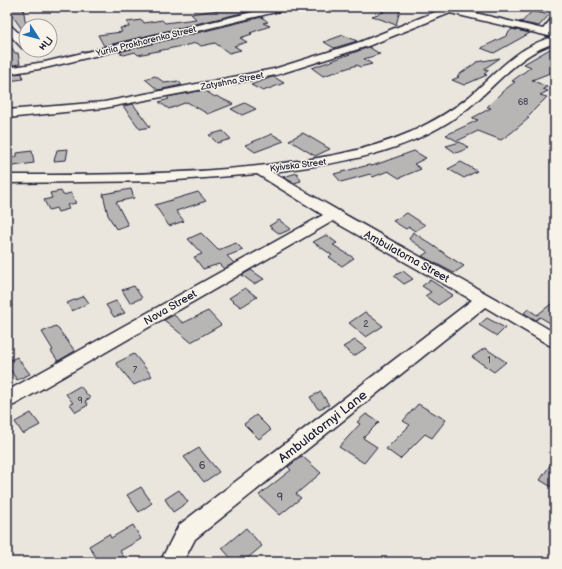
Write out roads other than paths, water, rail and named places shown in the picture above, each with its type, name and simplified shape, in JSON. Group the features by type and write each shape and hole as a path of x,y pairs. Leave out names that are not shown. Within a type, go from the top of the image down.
{"street":[{"name":"Yuriia Prokhorenka Street","path":"7,71 45,65 285,7"},
{"path":"443,8 550,36 555,35"},
{"name":"Zatyshna Street","path":"7,114 104,105 276,72 364,44 443,8"},
{"path":"550,36 555,20"},
{"path":"7,27 18,38"},
{"name":"Kyivska Street","path":"7,179 147,178 260,170 352,157 376,150 401,140 451,115 477,96 526,52 550,36"},
{"path":"38,58 45,65"},
{"name":"Ambulatorna Street","path":"260,170 333,215 484,299 555,341"},
{"name":"Nova Street","path":"7,400 333,215"},
{"name":"Ambulatornyi Lane","path":"171,562 187,532 484,299"}]}
